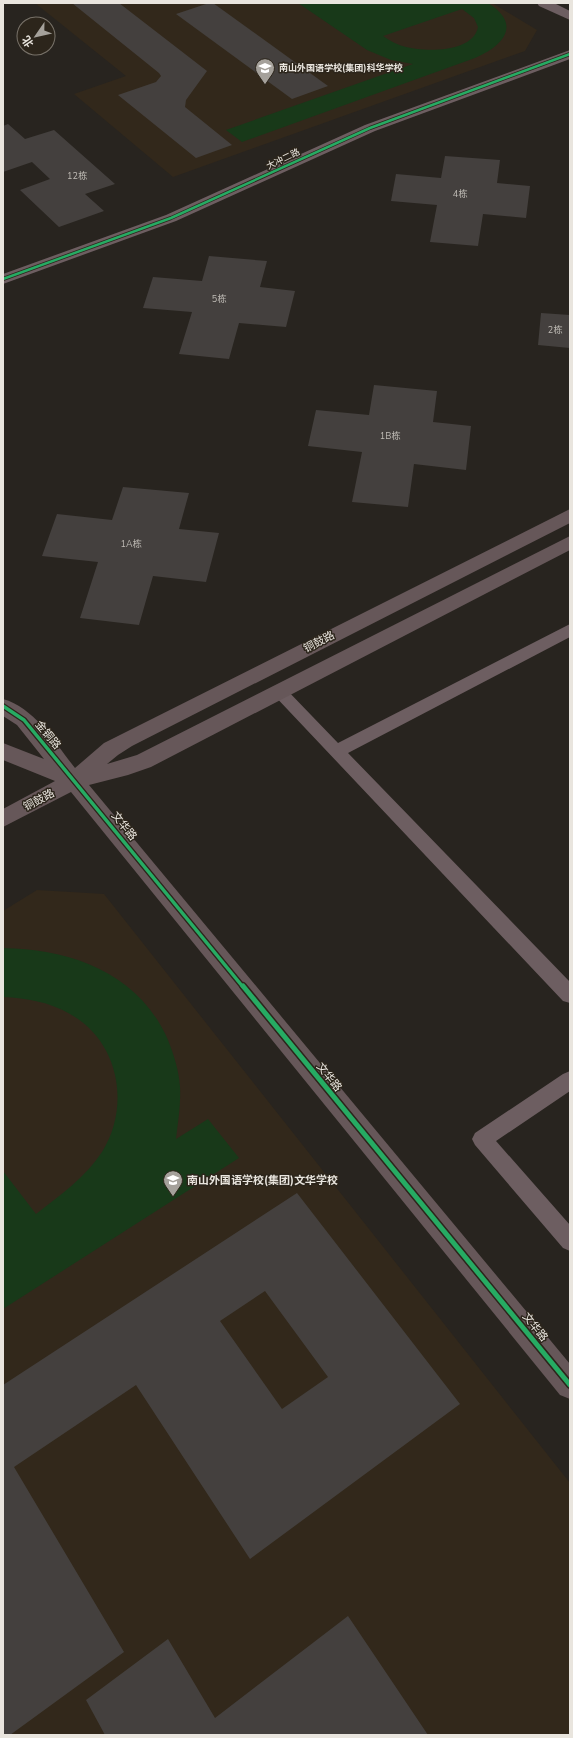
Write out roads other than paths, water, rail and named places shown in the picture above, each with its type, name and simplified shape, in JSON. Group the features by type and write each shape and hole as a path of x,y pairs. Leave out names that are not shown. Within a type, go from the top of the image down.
{"main road":[{"name":"铜鼓路","path":"3,819 75,780 111,749 125,741 570,515"},
{"name":"铜鼓路","path":"75,780 128,767 144,761 570,542"},
{"name":"金铜路","path":"3,706 24,720 75,780"},
{"path":"3,751 75,780"},
{"name":"文华路","path":"75,780 570,1385"}],"street":[{"path":"544,3 570,16"},
{"name":"大冲二路","path":"3,279 171,218 384,123 570,54"}],"lane":[{"path":"337,751 570,630"},
{"path":"279,692 570,995"},
{"path":"570,1080 482,1139 570,1241"}],"place":[{"name":"南山外国语学校(集团)科华学校","path":"265,85"},
{"name":"南山外国语学校(集团)文华学校","path":"173,1197"}]}
